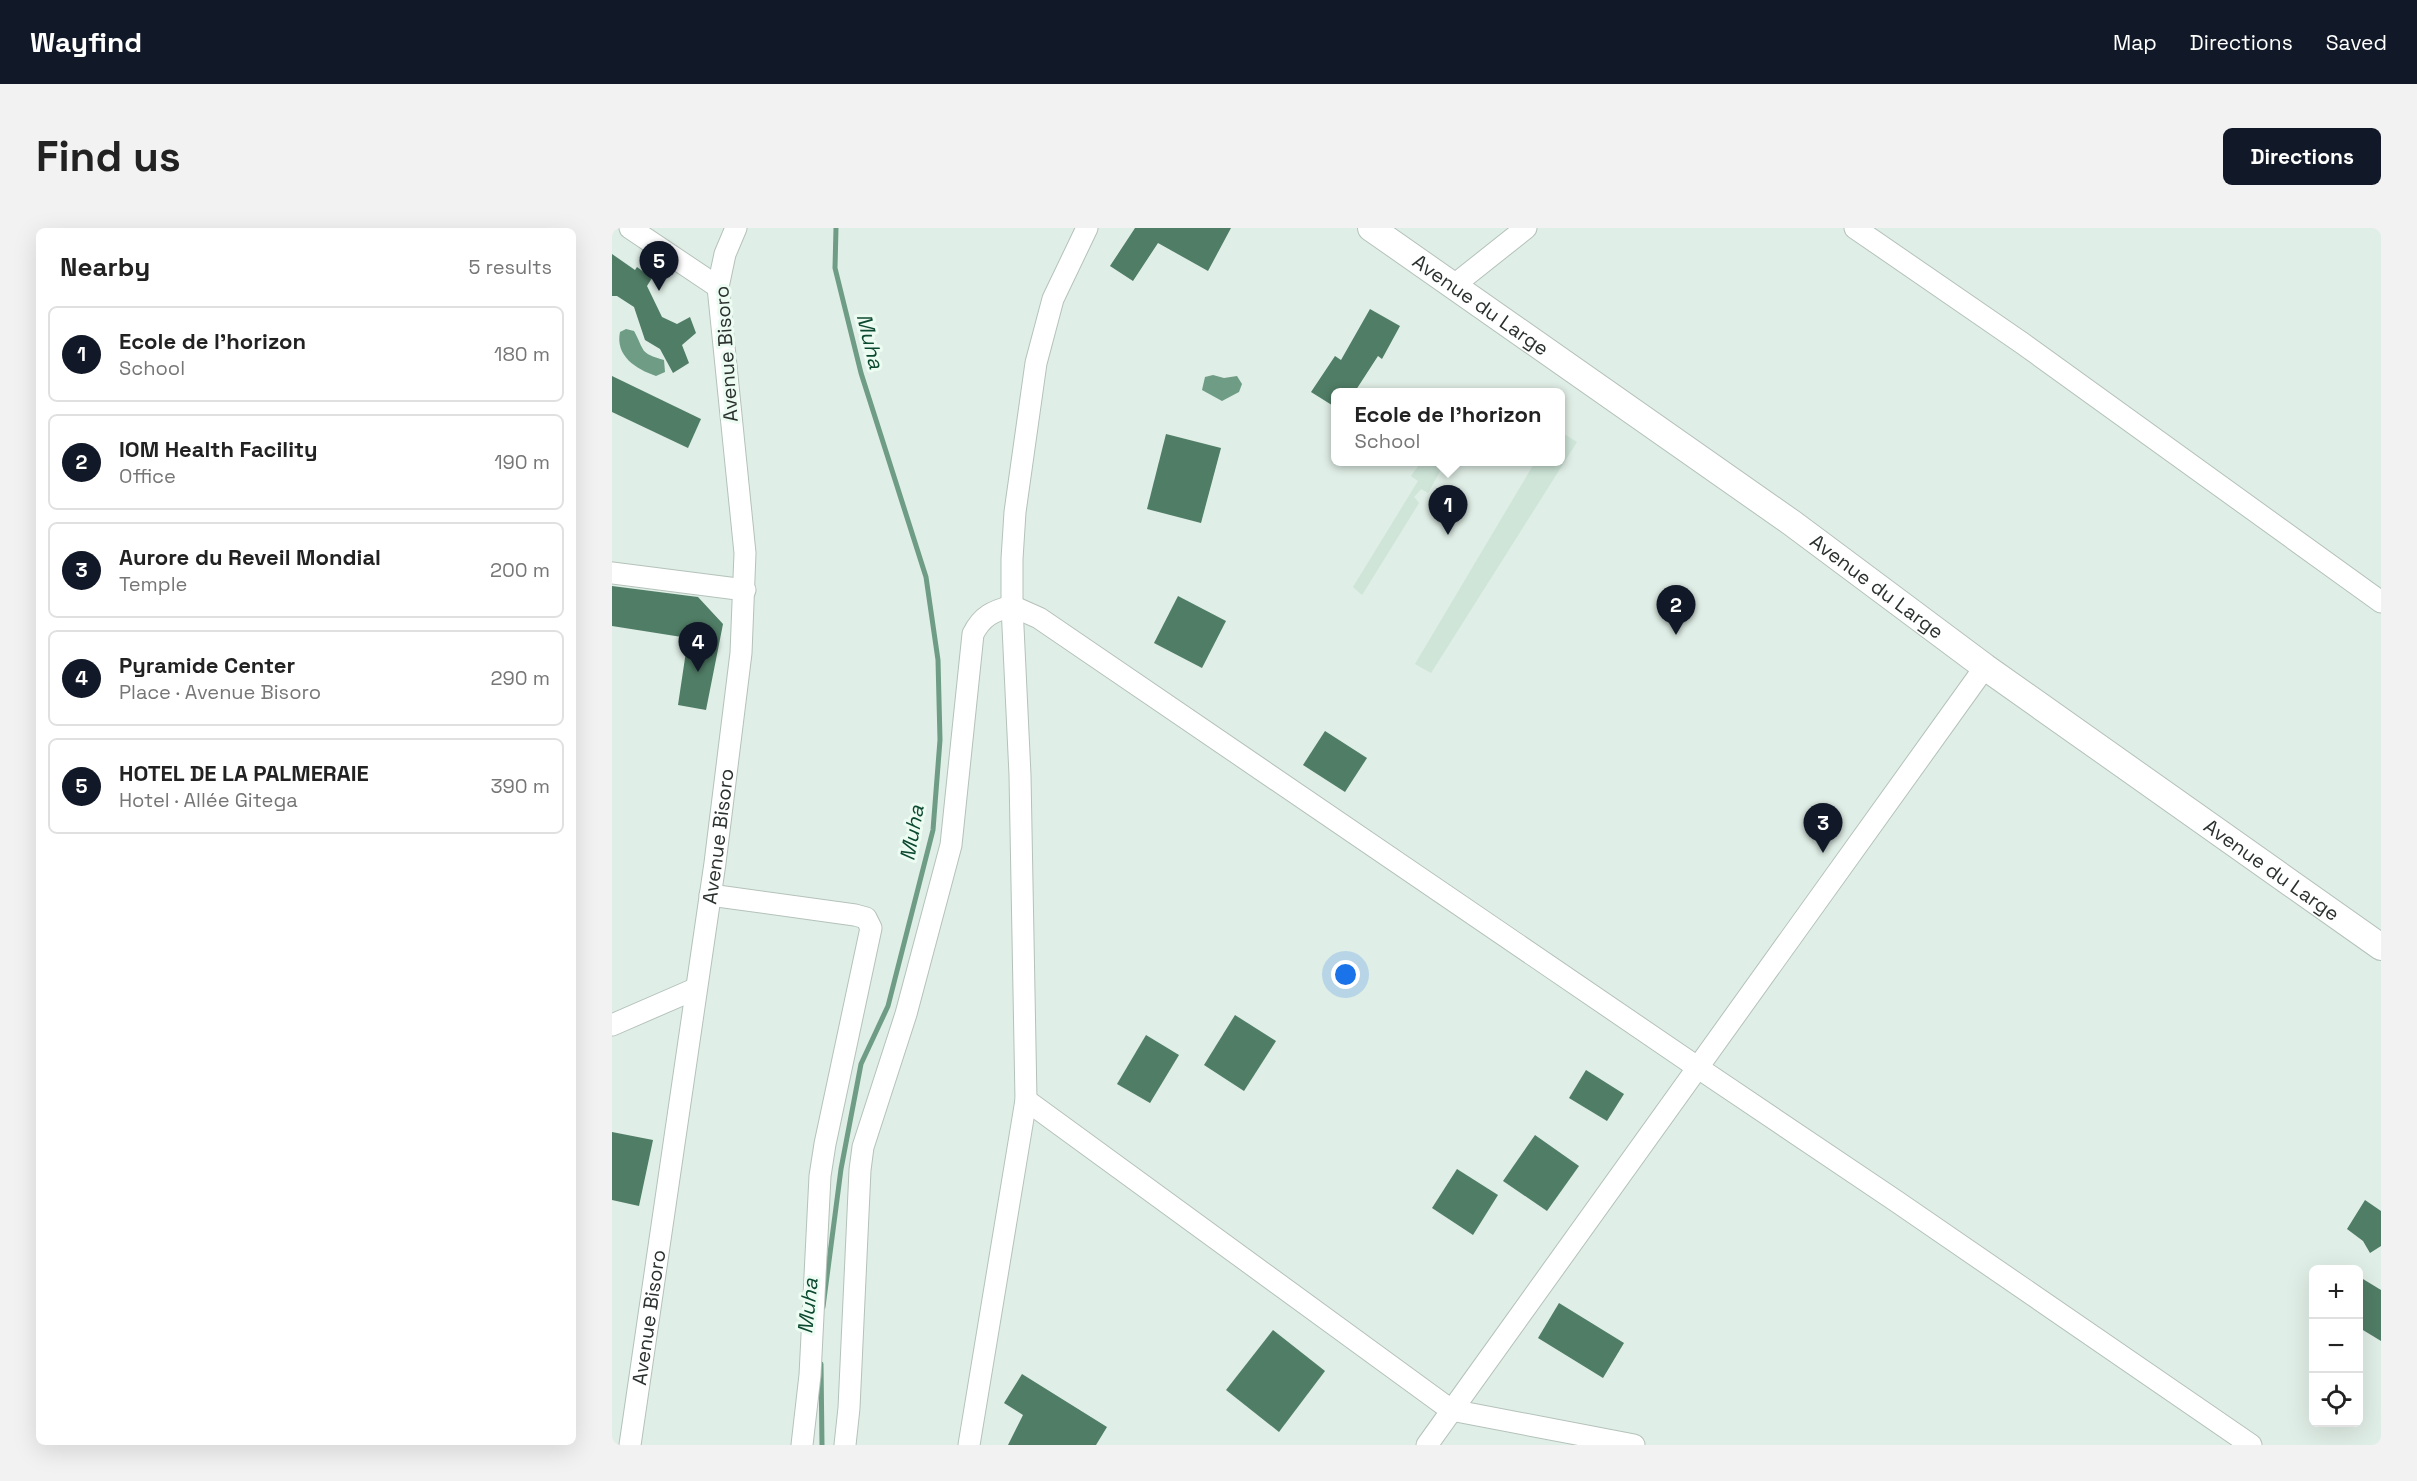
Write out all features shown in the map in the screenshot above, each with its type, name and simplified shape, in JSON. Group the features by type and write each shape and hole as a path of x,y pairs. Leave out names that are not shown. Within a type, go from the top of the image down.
{"main road":[{"name":"Avenue du Large","path":"1371,228 1792,523 1985,668 2381,948"}],"street":[{"path":"630,228 718,287"},
{"name":"Avenue Bisoro","path":"630,1445 710,895 741,653 745,553 718,287 725,254 736,228"},
{"path":"969,1445 1026,1100 1020,775 1012,606 1015,512 1036,363 1053,299 1087,228"},
{"path":"1453,286 1526,228"},
{"path":"1855,228 2022,343 2381,602"},
{"path":"612,573 745,590"},
{"path":"845,1445 863,1147 906,1014 951,845 973,634 978,623 991,612 1012,606 1039,618 2251,1445"},
{"path":"1427,1445 1985,668"},
{"path":"710,895 855,915 866,918 871,928 820,1176 810,1375 802,1445"},
{"path":"612,1025 695,989"},
{"path":"1026,1100 1451,1410 1634,1445"}],"shaded area":[{"path":"626,329 634,331 646,353 664,360 665,372 656,376 641,370 624,355 619,340 620,332"},
{"path":"1213,375 1224,378 1237,376 1242,384 1239,392 1222,401 1202,390 1205,377"},
{"path":"1565,434 1577,442 1565,461"},
{"path":"1418,466 1443,466 1428,493 1421,489 1414,497 1419,503 1362,595 1353,587 1418,481 1411,476"},
{"path":"1533,466 1562,466 1431,673 1415,664"}],"building":[{"path":"1135,228 1231,228 1208,271 1158,243 1133,281 1110,266"},
{"path":"612,254 635,270 637,267 652,278 647,286 662,317 677,324 690,317 696,333 682,345 689,363 673,373 660,349 645,340 634,307 617,296 612,296"},
{"path":"1370,309 1400,326 1382,359 1378,356 1357,388 1331,388 1331,404 1311,392 1335,356 1341,360"},
{"path":"612,376 701,419 688,448 612,412"},
{"path":"1166,434 1221,448 1201,523 1147,509"},
{"path":"612,586 698,597 723,624 706,710 678,705 688,638 612,626"},
{"path":"1178,596 1226,621 1202,668 1154,643"},
{"path":"1325,731 1367,758 1345,792 1303,765"},
{"path":"1235,1015 1276,1041 1244,1091 1204,1065"},
{"path":"1146,1035 1179,1055 1150,1103 1117,1084"},
{"path":"1586,1070 1624,1094 1607,1121 1569,1098"},
{"path":"612,1132 653,1140 639,1206 612,1200"},
{"path":"1535,1135 1579,1166 1547,1211 1503,1181"},
{"path":"1457,1169 1498,1195 1473,1235 1432,1208"},
{"path":"2365,1200 2381,1211 2381,1246 2370,1253 2363,1241 2347,1229"},
{"path":"2363,1279 2381,1290 2381,1341 2363,1330"},
{"path":"1559,1303 1624,1343 1603,1378 1538,1338"},
{"path":"1273,1330 1325,1371 1279,1432 1226,1390"},
{"path":"1022,1374 1107,1427 1096,1445 1008,1445 1023,1415 1004,1403"}],"waterway":[{"name":"Muha","path":"823,1307 841,1169 861,1064 888,1006 933,830 940,740 938,660 926,577 861,373 835,268 836,228"},
{"name":"Muha","path":"821,1364 822,1445"}],"place":[{"name":"HOTEL DE LA PALMERAIE","path":"659,291"},
{"name":"Ecole de l'horizon","path":"1448,535"},
{"name":"IOM Health Facility","path":"1676,635"},
{"name":"Pyramide Center","path":"698,672"},
{"name":"Aurore du Reveil Mondial","path":"1823,853"}]}
